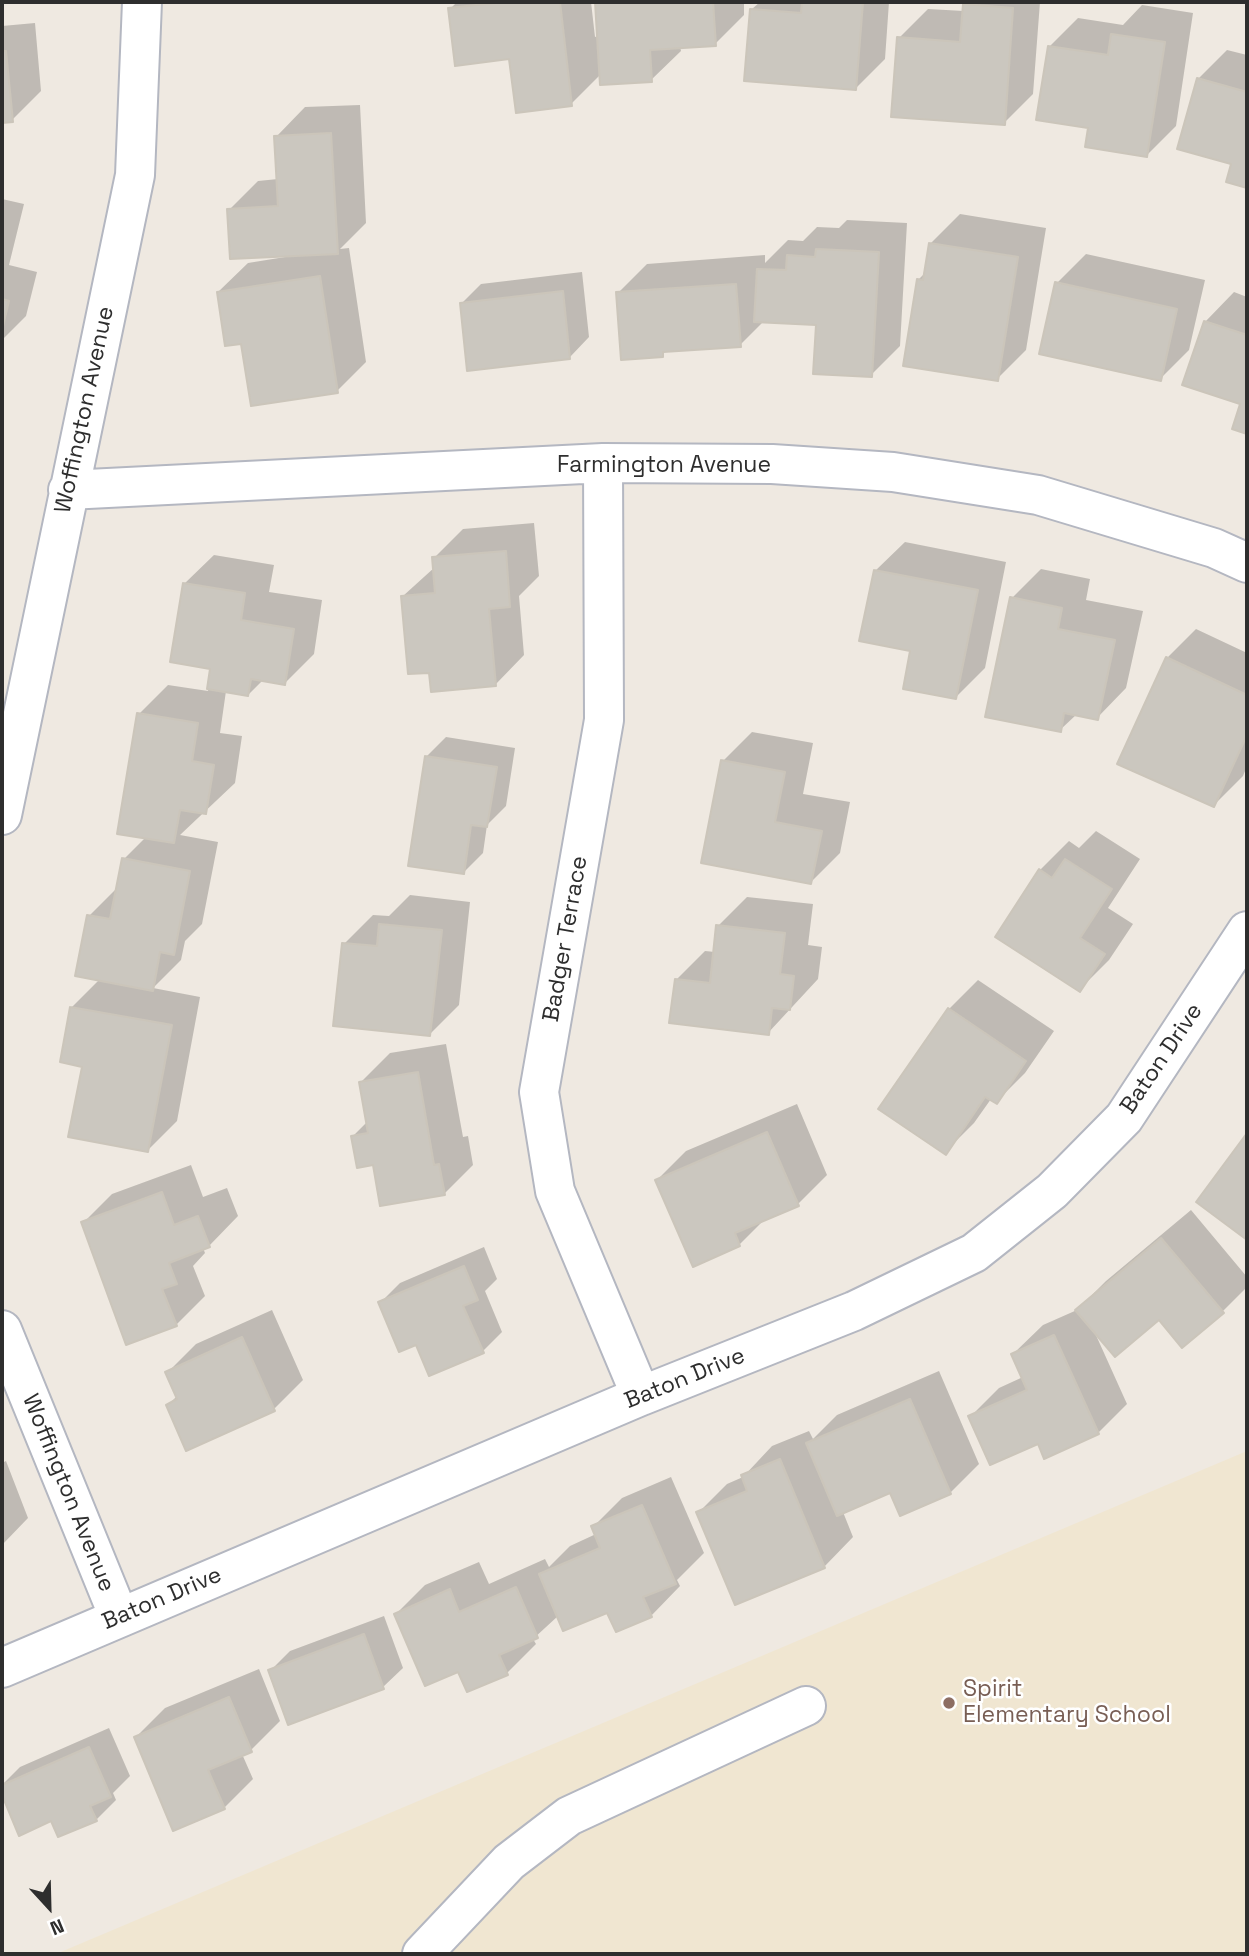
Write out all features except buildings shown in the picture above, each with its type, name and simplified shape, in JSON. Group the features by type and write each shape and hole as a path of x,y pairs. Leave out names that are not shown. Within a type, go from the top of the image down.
{"street":[{"name":"Woffington Avenue","path":"2,815 135,175 142,2"},
{"name":"Farmington Avenue","path":"68,490 603,463 772,464 893,472 1038,495 1214,548 1247,563"},
{"name":"Badger Terrace","path":"603,463 604,720 539,1092 555,1191 641,1396"},
{"name":"Baton Drive","path":"2,1668 641,1396 854,1311 974,1253 1052,1191 1124,1118 1247,931"},
{"name":"Woffington Avenue","path":"2,1330 119,1617"},
{"path":"422,1954 509,1863 569,1816 806,1706"}],"shaded area":[{"name":"Spirit Elementary School","path":"1247,1451 1247,1954 56,1954"}],"place":[{"name":"Spirit Elementary School","path":"949,1703"}]}
